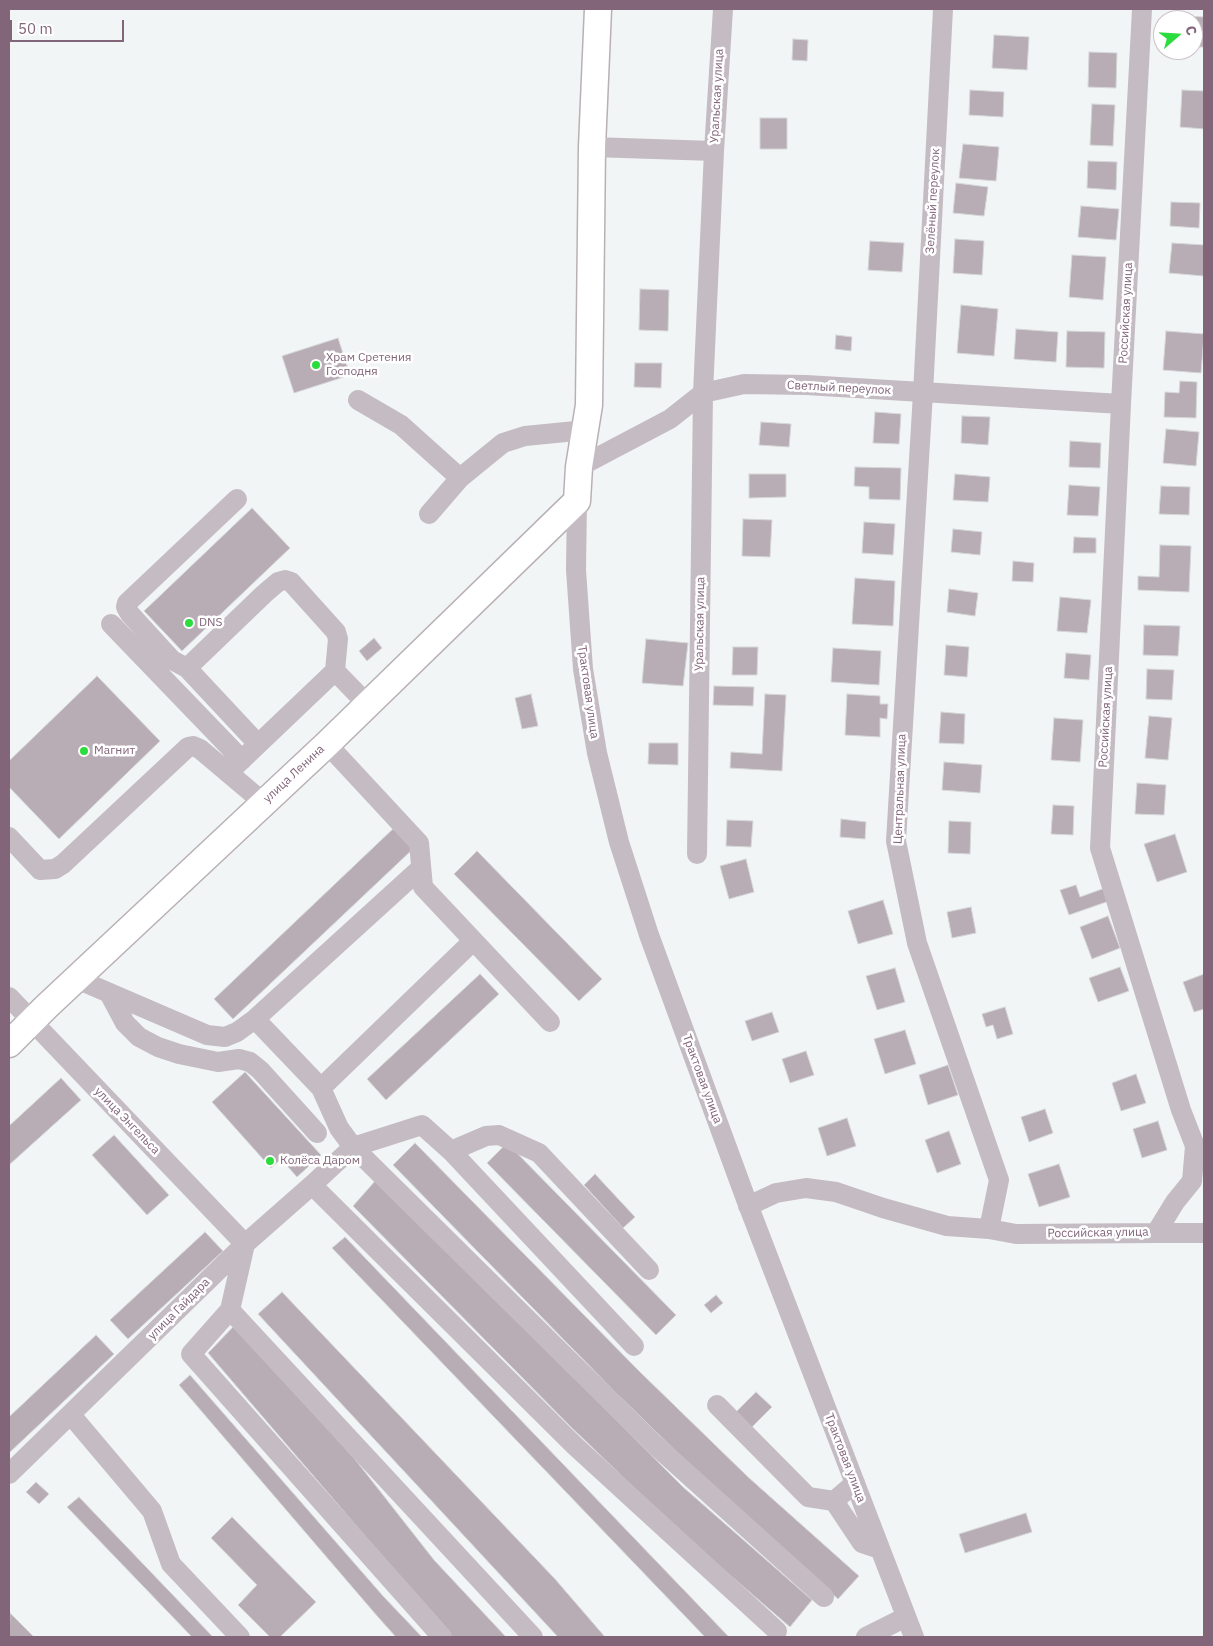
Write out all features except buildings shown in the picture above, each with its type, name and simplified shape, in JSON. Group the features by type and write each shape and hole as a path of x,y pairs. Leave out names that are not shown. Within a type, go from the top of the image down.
{"main road":[{"path":"577,500 579,467 589,405 592,147 598,9"},
{"name":"улица Ленина","path":"9,1044 327,744 577,500"}],"street":[{"name":"Уральская улица","path":"697,854 704,393 722,9"},
{"name":"Зелёный переулок","path":"923,392 943,9"},
{"name":"Российская улица","path":"748,1206 776,1193 806,1188 836,1192 883,1208 947,1226 989,1229 1016,1234 1156,1233 1175,1202 1192,1181 1195,1146 1178,1100 1100,848 1142,9"},
{"name":"Уральская улица","path":"592,147 714,152"},
{"name":"Светлый переулок","path":"579,467 670,420 704,393 744,384 806,385 1121,404"},
{"name":"Центральная улица","path":"923,392 896,841 917,943 999,1180 989,1229"},
{"path":"358,400 401,425 460,478"},
{"path":"429,514 460,478 503,443 525,436 586,430"},
{"path":"237,499 127,603 126,607 130,614 172,660 187,668 258,744"},
{"name":"Трактовая улица","path":"577,500 576,570 583,669 599,762 618,842 648,935 748,1206 914,1637"},
{"path":"187,668 278,582 285,580 291,582 336,632 338,639 335,671 235,766"},
{"path":"111,624 235,766 264,803"},
{"path":"335,671 367,704"},
{"path":"327,744 419,843 423,887 550,1022"},
{"path":"9,837 40,870 54,869 64,864 188,747 193,746 235,766"},
{"path":"77,980 207,1035 225,1037 237,1032 255,1019 421,868"},
{"path":"322,1088 473,941"},
{"path":"109,993 125,1023 139,1037 158,1047 178,1054 218,1062 240,1059 250,1062 260,1070 317,1133"},
{"name":"улица Энгельса","path":"9,997 245,1244"},
{"path":"255,1019 322,1088 339,1128 353,1147 654,1444 824,1597"},
{"path":"353,1147 422,1125 451,1151 634,1346"},
{"path":"451,1151 486,1136 499,1135 539,1153 649,1270"},
{"name":"улица Гайдара","path":"9,1474 71,1416 245,1244 353,1147"},
{"path":"312,1185 575,1446 777,1631"},
{"path":"1156,1233 1204,1233"},
{"path":"245,1244 230,1310 191,1354 442,1637"},
{"path":"230,1310 533,1637"},
{"path":"717,1405 808,1497 834,1501 862,1544 880,1549"},
{"path":"71,1416 152,1511 171,1564 240,1637"},
{"path":"834,1501 855,1483"},
{"path":"866,1637 906,1617"}],"place":[{"name":"Храм Сретения Господня","path":"316,365"},
{"name":"DNS","path":"189,623"},
{"name":"Магнит","path":"84,751"},
{"name":"Колёса Даром","path":"270,1161"}]}
